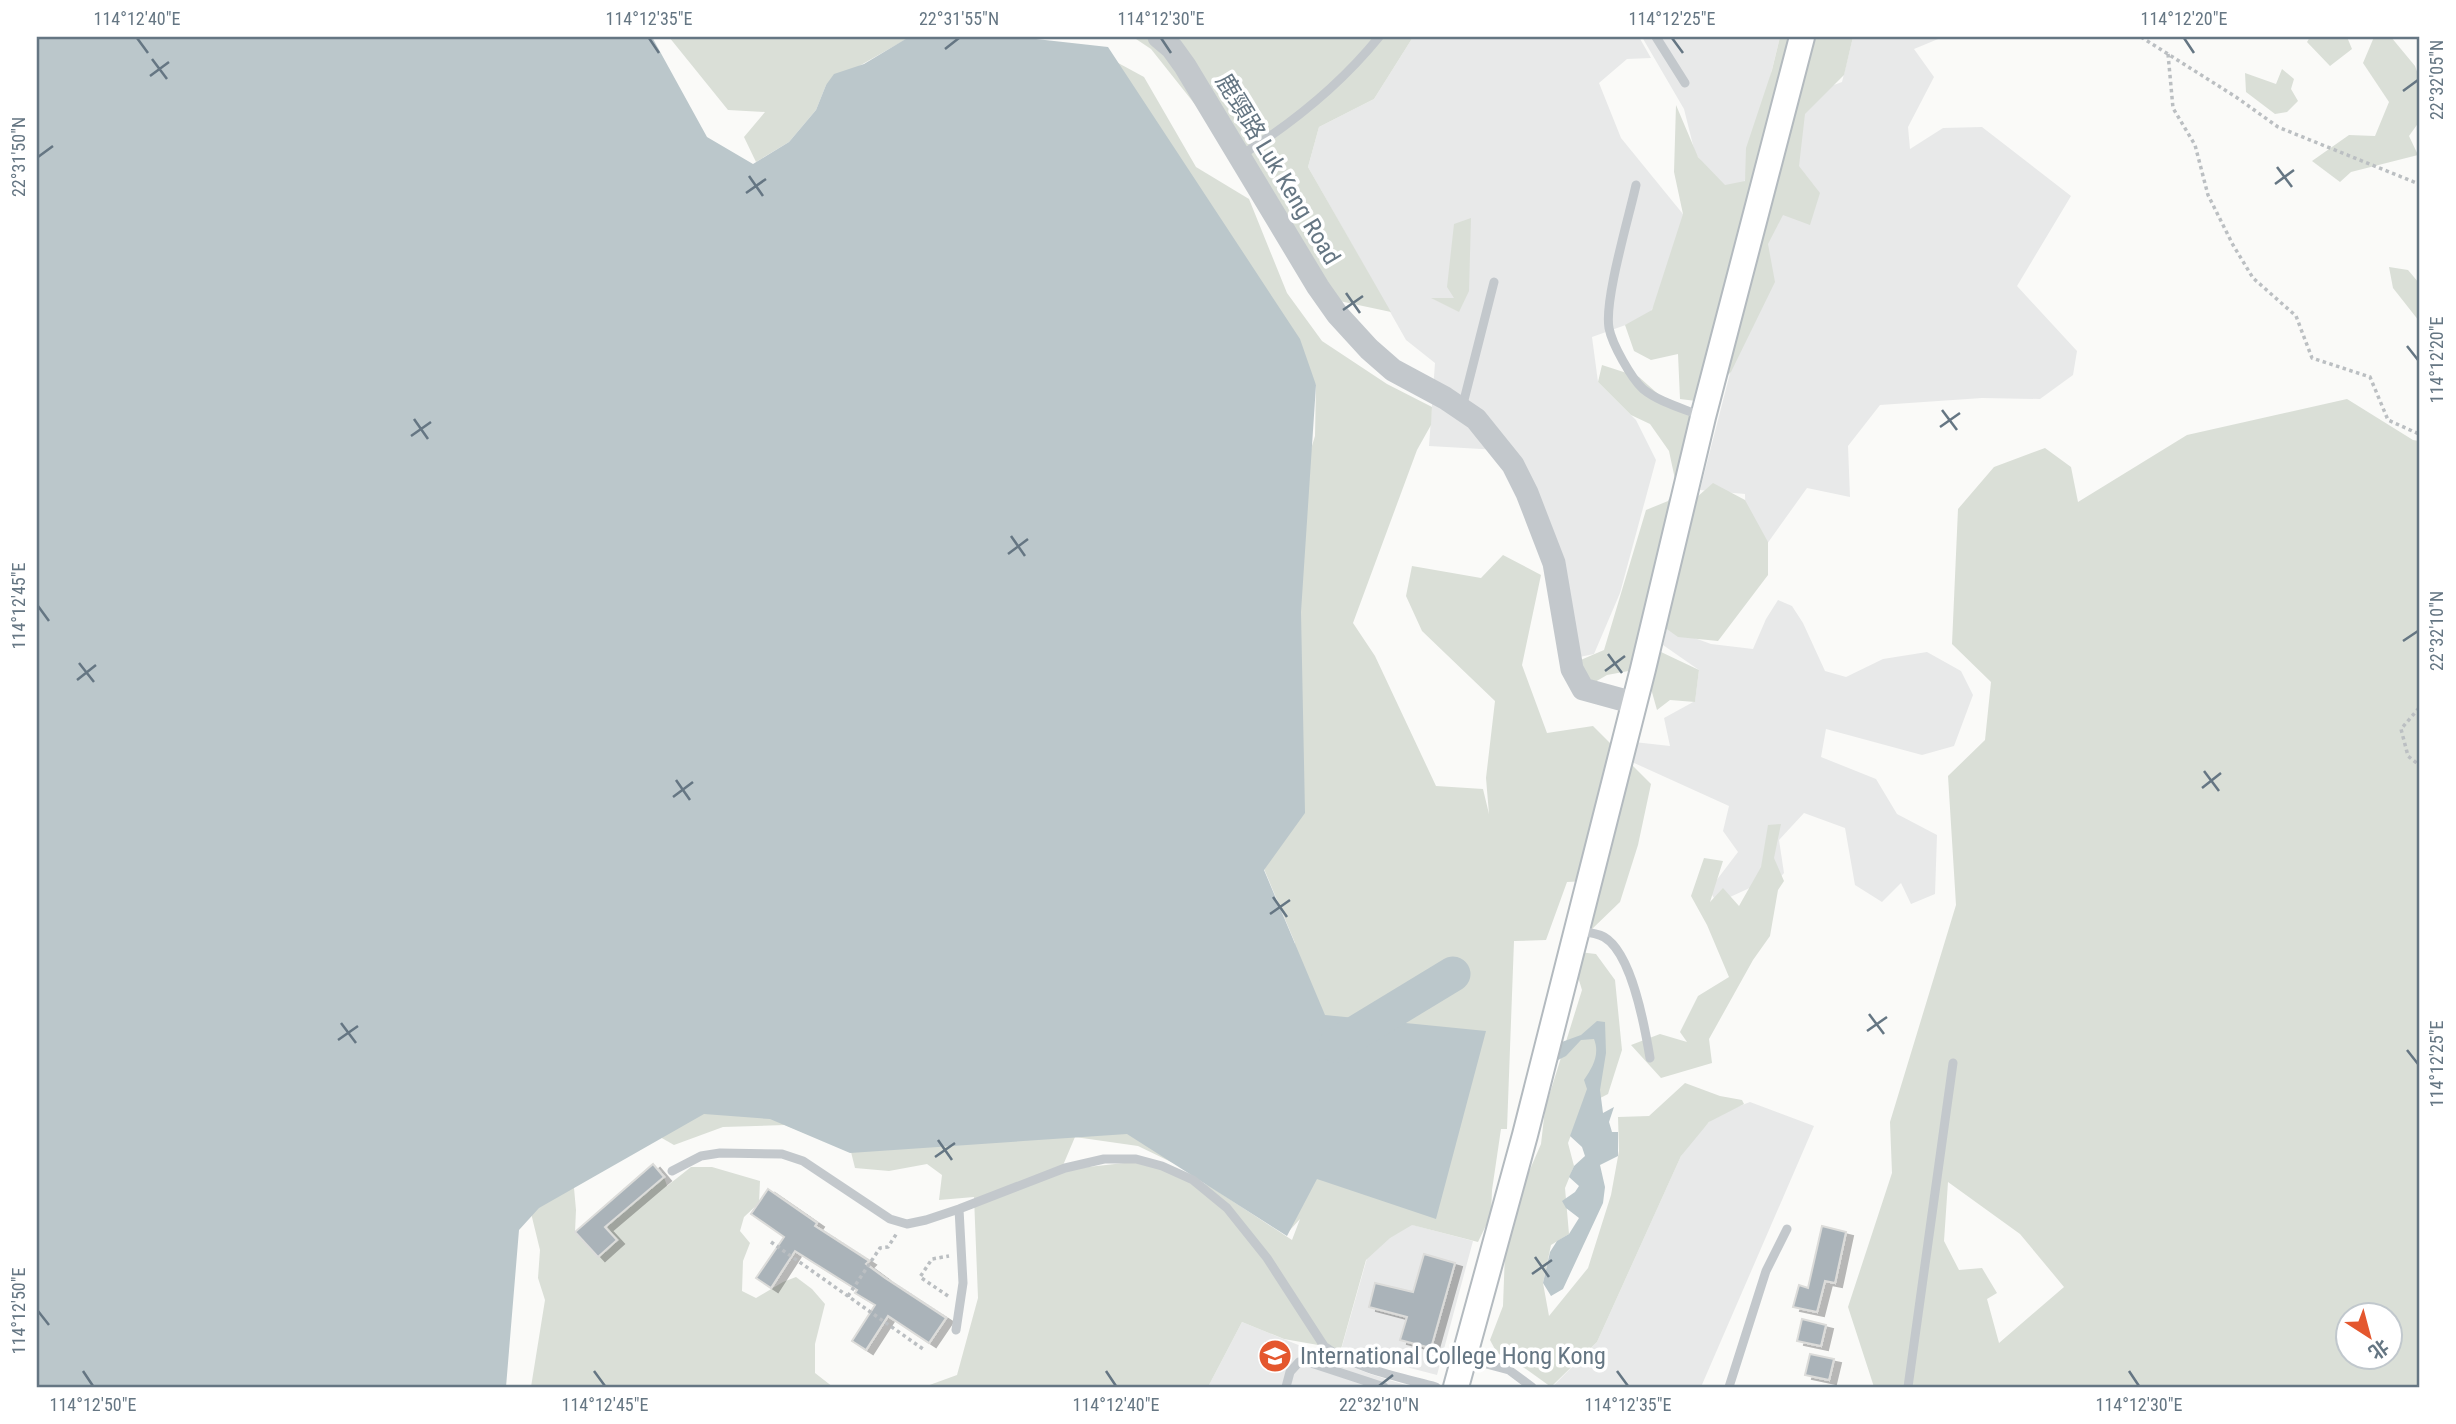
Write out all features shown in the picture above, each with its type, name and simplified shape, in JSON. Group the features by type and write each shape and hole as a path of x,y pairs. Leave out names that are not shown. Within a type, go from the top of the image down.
{"main road":[{"path":"1456,1387 1462,1357 1525,1135 1703,417 1802,37"}],"street":[{"name":"鹿頸路 Luk Keng Road","path":"1159,37 1178,55 1318,287 1346,325 1393,370 1462,408 1476,419 1501,448 1527,493 1554,563 1572,669 1583,690 1634,703"}],"lane":[{"path":"1240,156 1285,126 1331,89 1379,37"},
{"path":"1656,37 1685,83"},
{"path":"1636,185 1611,296 1609,328 1622,360 1641,388 1663,401 1703,417"},
{"path":"1462,408 1494,282"},
{"path":"1576,931 1605,937 1621,958 1638,995 1650,1058"},
{"path":"1909,1387 1953,1063"},
{"path":"672,1171 701,1156 720,1153 782,1154 803,1161 890,1219 907,1224 959,1209 1060,1170 1104,1159 1136,1159 1162,1166 1193,1180 1227,1208 1267,1258 1324,1346 1332,1353 1374,1370 1436,1387"},
{"path":"956,1330 963,1283 959,1209"},
{"path":"1729,1387 1766,1271 1787,1229"},
{"path":"1462,1357 1509,1370 1532,1387"},
{"path":"1286,1387 1290,1372 1299,1362 1311,1363 1384,1387"}],"path":[{"path":"2141,37 2278,127 2419,184"},
{"path":"2168,54 2173,107 2195,145 2208,195 2253,278 2296,316 2312,358 2370,377 2388,419 2419,434"},
{"path":"2419,708 2401,729 2409,757 2419,765"},
{"path":"771,1242 923,1349"},
{"path":"848,1296 880,1248 888,1247"},
{"path":"949,1296 920,1277 932,1259 961,1254"}],"shaded area":[{"path":"37,37 652,37 707,137 753,164 789,142 816,110 826,85 834,74 864,64 909,37 1018,37 1108,47 1300,339 1316,385 1301,612 1305,813 1264,870 1325,1015 1486,1031 1436,1219 1317,1179 1287,1236 1127,1134 850,1153 770,1119 704,1114 539,1208 519,1230 506,1387 37,1387"},
{"path":"669,37 910,37 826,85 816,110 789,142 756,162 744,137 765,112 728,110"},
{"path":"1133,37 1413,37 1374,99 1319,127 1308,167 1391,312 1330,299 1236,156 1151,49"},
{"path":"1413,37 1639,37 1651,58 1627,59 1599,83 1621,138 1687,219 1679,258 1648,317 1592,337 1598,382 1636,420 1656,460 1620,593 1594,654 1570,659 1549,544 1499,450 1429,446 1435,363 1406,340 1308,167 1319,127 1374,99"},
{"path":"1642,37 1780,37 1738,208 1695,153 1684,109"},
{"path":"1780,37 1853,37 1844,75 1805,114 1799,166 1820,193 1810,225 1783,215 1768,244 1775,282 1731,372 1710,393 1696,401 1680,399 1678,354 1651,360 1634,351 1625,325 1652,310 1683,214 1674,172 1676,105 1698,157 1725,185 1745,181 1746,148"},
{"path":"1853,37 1943,37 1914,49 1934,77 1908,127 1910,149 1943,128 1982,127 2071,196 2017,286 2077,351 2073,375 2040,399 1982,398 1880,405 1848,446 1850,497 1807,488 1747,572 1745,494 1700,490 1801,97 1842,82"},
{"path":"2310,37 2347,37 2352,49 2330,66 2307,42"},
{"path":"2374,37 2391,37 2415,66 2419,77 2419,122 2409,136 2418,155 2351,172 2340,182 2312,161 2349,135 2375,136 2389,102 2363,63"},
{"path":"1109,58 1144,77 1196,167 1249,199 1287,293 1322,341 1387,384 1432,407 1431,425 1417,450 1353,623 1375,656 1436,786 1483,789 1489,814 1486,778 1495,701 1422,631 1406,596 1412,566 1481,578 1503,555 1541,575 1522,665 1547,733 1593,726 1651,784 1638,845 1620,902 1592,929 1589,881 1567,882 1546,940 1514,941 1507,1129 1501,1129 1491,1215 1478,1242 1412,1225 1390,1238 1366,1260 1341,1349 1284,1339 1242,1322 1208,1387 924,1387 957,1375 978,1298 974,1197 939,1200 942,1175 927,1164 889,1171 855,1168 851,1152 785,1125 723,1127 674,1145 653,1133 654,1120 1282,1042 1295,943 1259,857 1298,492 1315,436 1316,385","holes":["1075,1137 1138,1146 1254,1202 1290,1230 1300,1219 1292,1240 1208,1185 1142,1161 1061,1170"]},
{"path":"2282,69 2294,79 2291,89 2298,101 2287,112 2275,114 2246,92 2245,73 2276,84"},
{"path":"1471,218 1469,291 1459,312 1431,298 1454,298 1447,287 1454,224"},
{"path":"2389,267 2408,270 2419,283 2419,321 2393,288"},
{"path":"1602,365 1639,377 1667,402 1696,419 1634,670 1607,675 1583,689 1576,662 1604,650 1646,510 1668,501 1676,484 1669,451 1650,424 1631,415 1598,382"},
{"path":"2347,399 2413,440 2419,441 2419,1387 1874,1387 1848,1307 1892,1173 1890,1122 1956,905 1948,776 1985,740 1991,682 1952,644 1958,509 1994,467 2045,448 2071,467 2078,502 2187,435","holes":["1948,1182 2020,1234 2064,1287 1999,1343 1987,1299 1997,1293 1982,1268 1959,1270 1944,1241"]},
{"path":"1713,483 1745,500 1768,542 1768,575 1718,641 1678,637 1664,627 1674,595 1677,557 1697,497"},
{"path":"1778,600 1792,606 1803,623 1825,671 1846,677 1883,659 1927,652 1961,671 1973,695 1954,746 1922,755 1826,729 1821,757 1876,779 1897,814 1937,835 1935,894 1911,904 1901,883 1882,902 1855,885 1845,828 1804,813 1779,840 1784,873 1768,891 1754,886 1717,903 1709,890 1738,852 1723,831 1729,806 1632,762 1634,742 1670,746 1664,718 1695,701 1699,670 1663,645 1667,628 1711,644 1753,649"},
{"path":"1661,652 1699,670 1695,702 1670,700 1657,710 1648,678 1655,653"},
{"path":"1781,824 1774,858 1784,881 1778,890 1770,936 1753,960 1709,1039 1712,1063 1661,1078 1631,1045 1660,1034 1687,1042 1680,1032 1698,996 1729,977 1707,925 1691,896 1704,858 1723,861 1710,902 1723,888 1739,906 1761,867 1768,825"},
{"path":"1570,951 1596,954 1615,980 1622,1050 1608,1094 1581,1108 1568,1143 1574,1166 1565,1188 1569,1234 1551,1245 1543,1283 1549,1316 1588,1268 1611,1195 1619,1151 1618,1117 1649,1116 1685,1083 1720,1096 1742,1100 1744,1104 1709,1122 1681,1156 1597,1342 1551,1387 1497,1353 1490,1340 1503,1306 1506,1225 1541,1144 1545,1109 1582,990"},
{"path":"1597,1021 1605,1022 1606,1053 1600,1090 1603,1113 1614,1107 1609,1122 1612,1132 1618,1132 1618,1156 1600,1165 1605,1187 1603,1203 1563,1289 1551,1296 1543,1283 1550,1252 1557,1241 1569,1234 1579,1218 1566,1208 1562,1201 1579,1186 1569,1177 1574,1166 1585,1156 1582,1147 1570,1136 1587,1089 1584,1080 1595,1060 1594,1039 1581,1040 1566,1056 1554,1062 1559,1043 1581,1035"},
{"path":"1750,1102 1814,1126 1701,1387 1552,1387 1597,1342 1685,1147 1716,1115"},
{"path":"691,1167 712,1167 760,1181 759,1203 744,1217 740,1231 750,1243 743,1261 742,1291 756,1298 796,1277 812,1289 825,1304 815,1344 815,1373 833,1387 531,1387 545,1300 538,1278 540,1250 530,1209 555,1184 574,1188 575,1232 597,1244 607,1228 613,1208 631,1200 664,1177 667,1186"},
{"path":"1379,1216 1473,1241 1437,1375 1341,1350"},
{"name":"International College Hong Kong","path":"1242,1322 1370,1374 1412,1387 1208,1387"}],"building":[{"path":"653,1164 664,1177 605,1227 617,1240 598,1257 575,1232"},
{"path":"768,1189 817,1223 815,1226 869,1261 866,1264 885,1278 946,1318 929,1343 888,1316 866,1350 852,1341 875,1305 855,1293 857,1290 795,1251 771,1288 756,1278 784,1237 751,1214"},
{"path":"1822,1226 1846,1232 1835,1283 1825,1281 1817,1312 1793,1307 1799,1285 1808,1288"},
{"path":"1424,1254 1455,1263 1431,1348 1400,1340 1407,1317 1369,1307 1375,1283 1413,1292"},
{"path":"1802,1319 1826,1325 1821,1346 1797,1341"},
{"path":"1810,1354 1834,1359 1829,1380 1805,1375"}],"waterway":[{"path":"1336,1045 1453,974"}],"place":[{"name":"International College Hong Kong","path":"1275,1356"}]}
